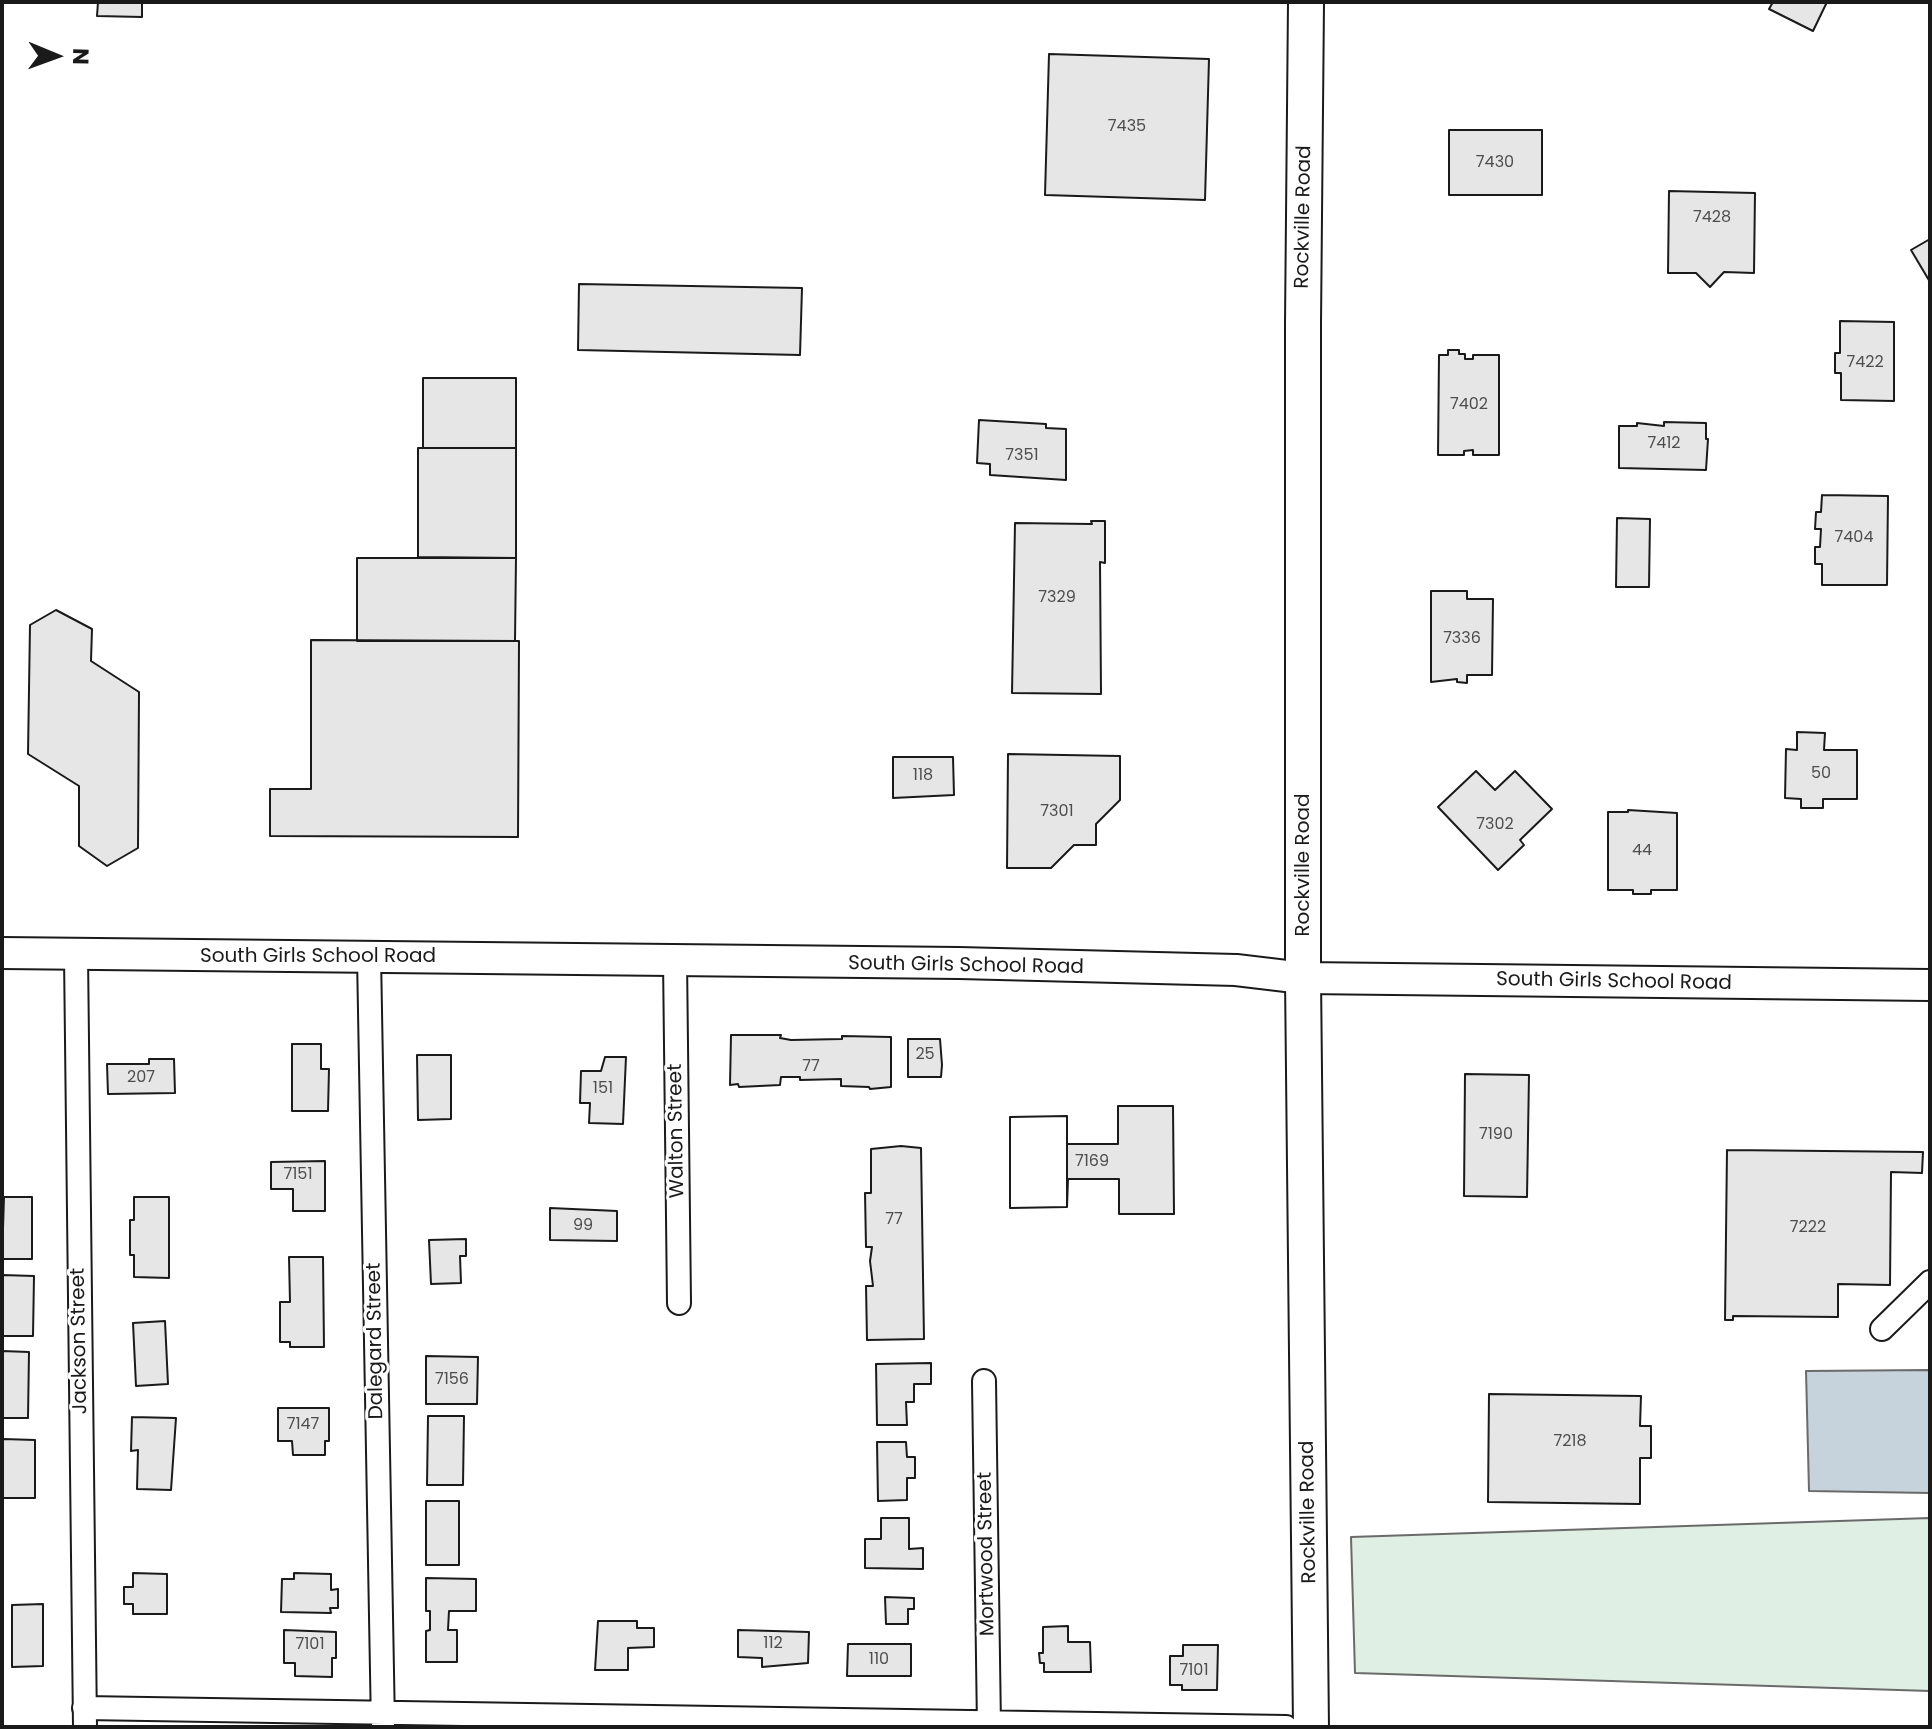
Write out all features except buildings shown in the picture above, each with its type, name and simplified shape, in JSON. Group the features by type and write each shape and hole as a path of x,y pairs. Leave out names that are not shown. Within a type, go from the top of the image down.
{"main road":[{"name":"Rockville Road","path":"1306,2 1303,978 1311,1727"},
{"name":"South Girls School Road","path":"2,953 675,959 1236,970 1303,978 1930,985"}],"street":[{"name":"Jackson Street","path":"76,955 84,1717"},
{"name":"Dalegard Street","path":"369,956 383,1720"},
{"name":"Walton Street","path":"675,959 679,1303"},
{"path":"1882,1329 1930,1282"},
{"name":"Mortwood Street","path":"984,1381 989,1725"},
{"path":"84,1717 1286,1727"}],"green space":[{"path":"1930,1518 1930,1691 1355,1673 1351,1537"}],"shaded area":[{"path":"1930,1370 1930,1493 1809,1491 1806,1371"}]}
